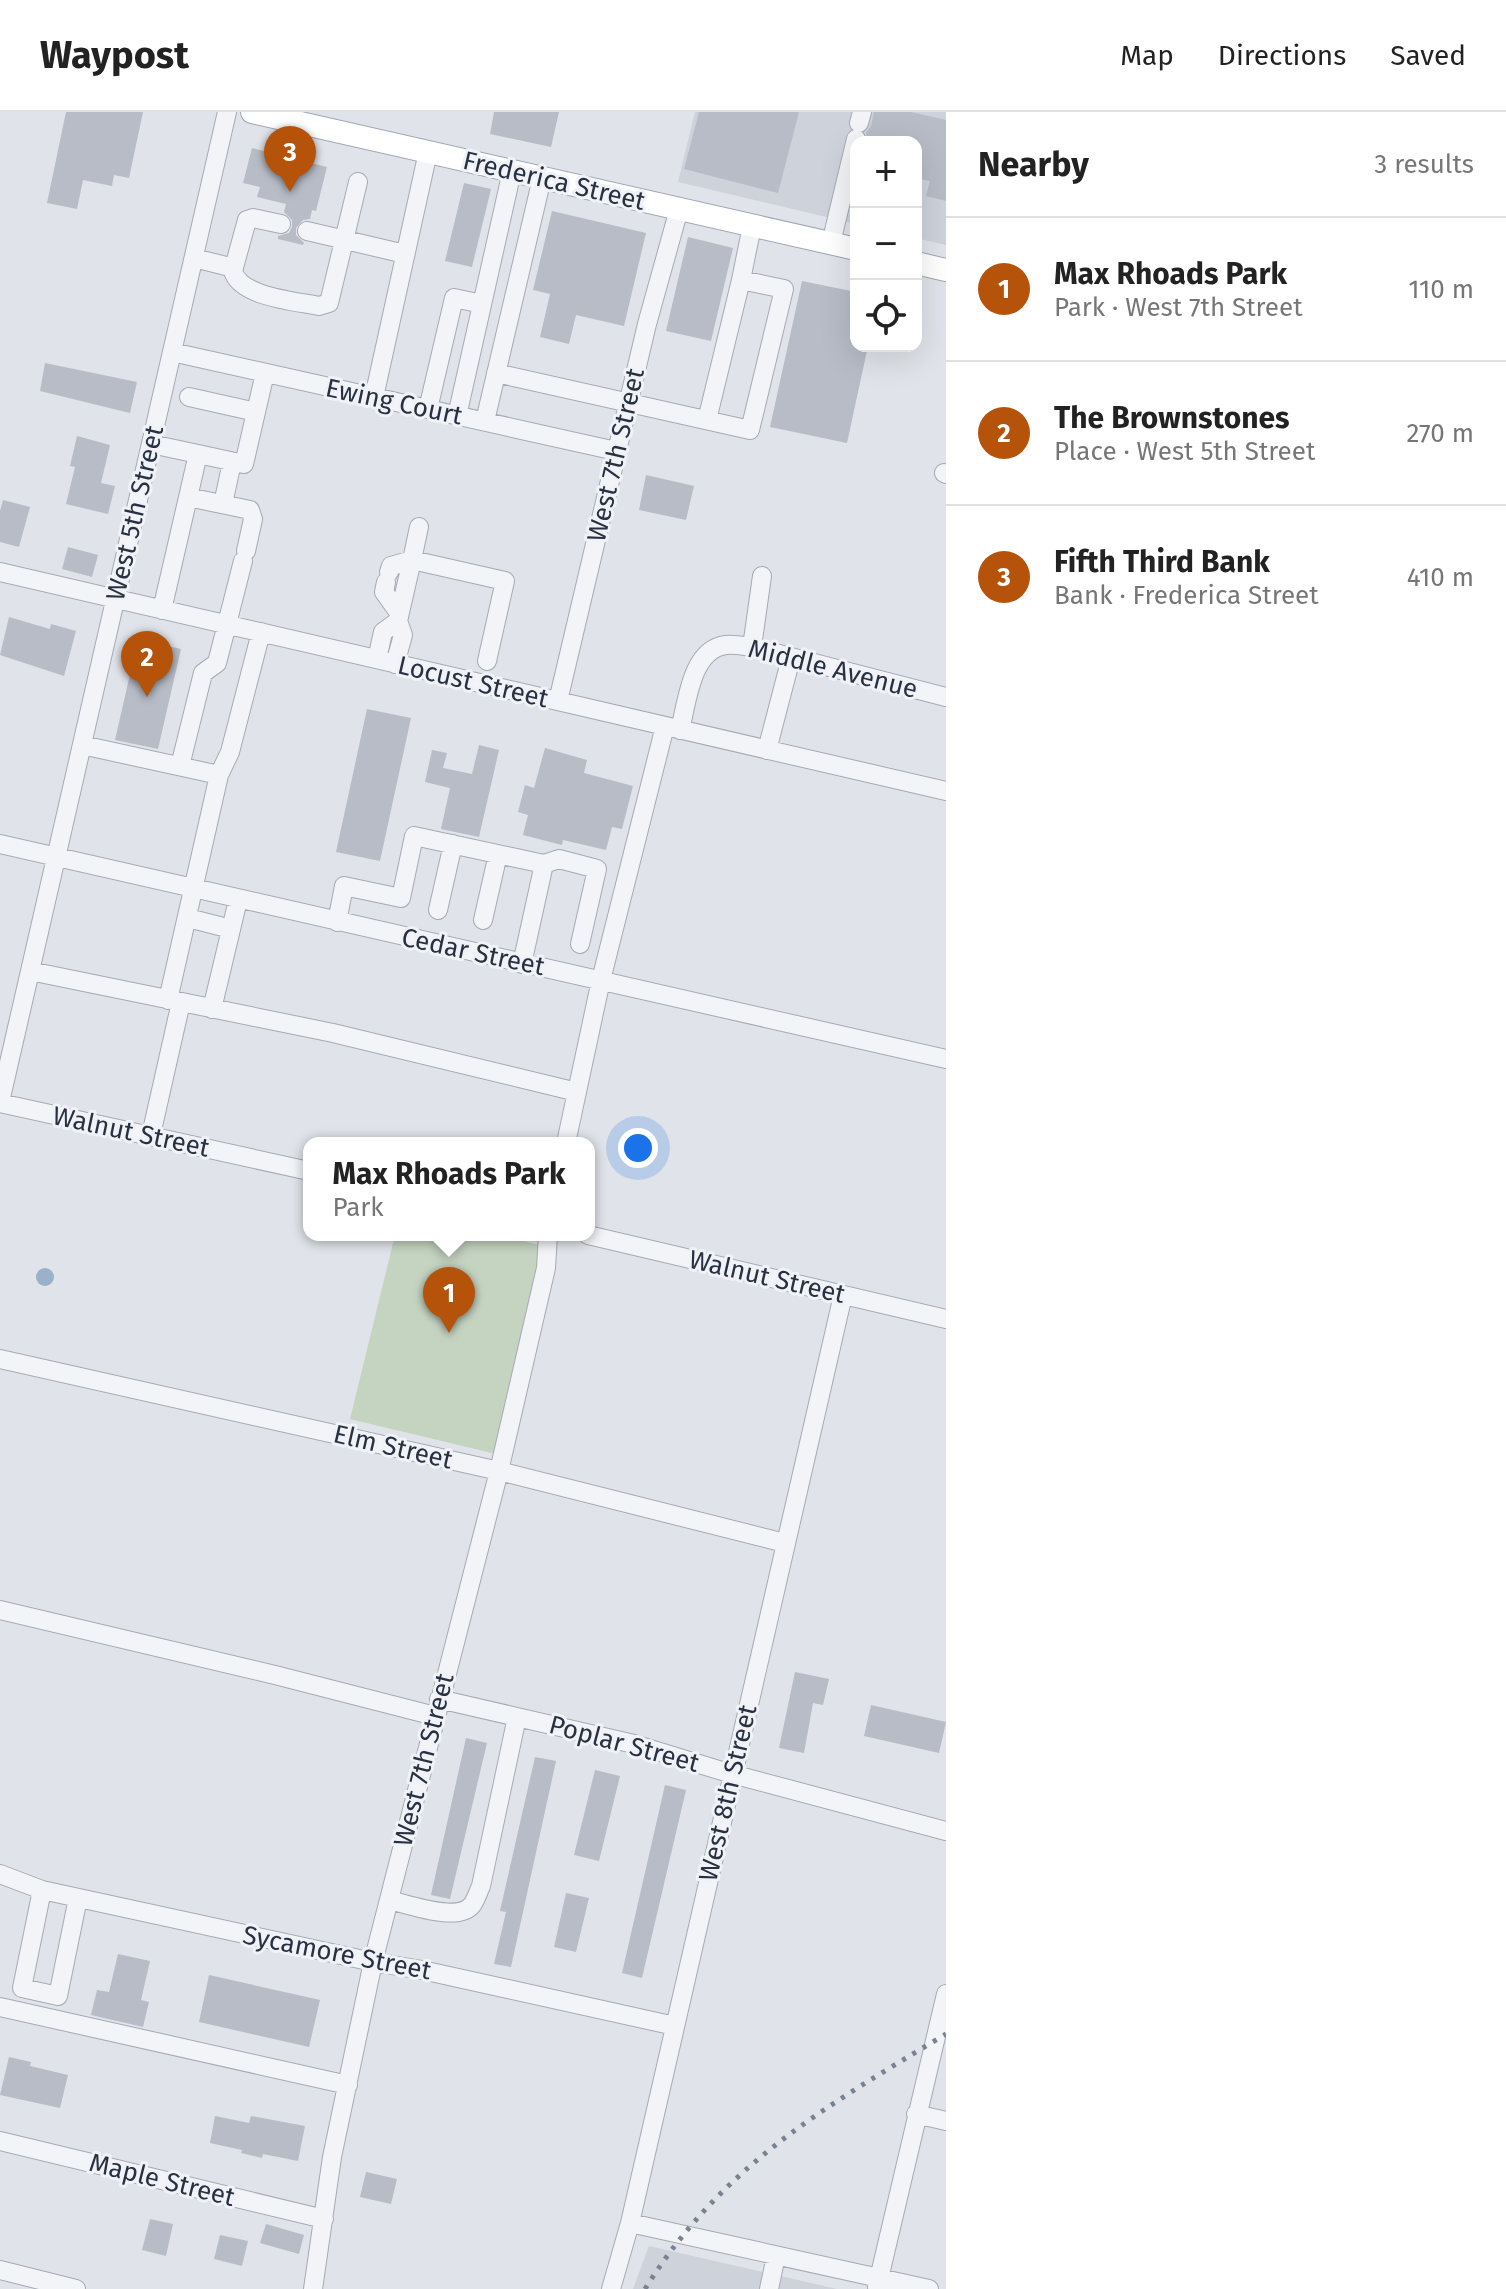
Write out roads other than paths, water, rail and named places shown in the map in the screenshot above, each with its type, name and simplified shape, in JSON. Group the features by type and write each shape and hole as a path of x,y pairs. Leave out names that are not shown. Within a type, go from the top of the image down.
{"main road":[{"name":"Frederica Street","path":"252,112 850,248"},
{"path":"922,264 946,270"}],"street":[{"name":"West 5th Street","path":"0,1102 227,112"},
{"path":"374,397 428,152"},
{"path":"457,416 512,171"},
{"path":"485,421 542,178"},
{"path":"281,224 253,218 247,220 234,268 235,277 250,290 324,306 331,298 358,182"},
{"path":"831,243 850,190"},
{"name":"West 7th Street","path":"558,701 628,402 679,209"},
{"path":"707,420 752,226"},
{"path":"307,231 405,254"},
{"path":"194,258 234,268"},
{"path":"496,373 750,430 784,289 741,280"},
{"path":"428,409 454,298 482,304"},
{"name":"Ewing Court","path":"172,352 616,451"},
{"path":"151,444 244,464 265,373"},
{"path":"189,397 256,412"},
{"path":"162,610 198,454"},
{"path":"223,504 232,462"},
{"path":"180,766 203,673 217,663 253,519 250,510 188,497"},
{"path":"398,617 419,527"},
{"path":"386,661 403,635 398,617 384,592 391,566 412,560 505,581 487,661"},
{"name":"Locust Street","path":"0,572 946,790"},
{"path":"752,647 762,576"},
{"path":"151,1135 188,918 219,775 230,752 261,632"},
{"name":"Middle Avenue","path":"673,728 702,659 726,645 752,647 946,697"},
{"path":"767,750 791,658"},
{"path":"567,1137 601,980 673,728"},
{"path":"82,745 219,775"},
{"path":"337,922 344,886 401,898 414,836 544,864 559,859 597,869 580,944"},
{"name":"Cedar Street","path":"0,844 946,1059"},
{"path":"438,910 453,844"},
{"path":"483,920 498,854"},
{"path":"522,964 544,864"},
{"path":"212,1009 238,900"},
{"path":"188,918 231,929"},
{"path":"30,971 364,1040 577,1092"},
{"name":"Walnut Street","path":"0,1102 303,1170"},
{"name":"Walnut Street","path":"595,1237 946,1319"},
{"name":"West 7th Street","path":"313,2289 332,2157 373,1962 499,1471 546,1268 548,1241"},
{"name":"West 8th Street","path":"611,2289 630,2223 843,1295"},
{"name":"Elm Street","path":"0,1359 499,1471 785,1543"},
{"name":"Poplar Street","path":"0,1610 275,1675 437,1707 517,1717 634,1744 732,1774 946,1831"},
{"path":"389,1900 453,1913 464,1911 473,1904 481,1886 517,1717"},
{"name":"Sycamore Street","path":"0,1874 42,1890 675,2026"},
{"path":"42,1890 22,1988 34,1991 58,1996 78,1898"},
{"path":"878,2283 946,1994"},
{"path":"0,2007 348,2085"},
{"path":"916,2114 946,2121"},
{"name":"Maple Street","path":"0,2141 324,2219"},
{"path":"630,2223 878,2283 929,2289"},
{"path":"769,2289 776,2256"},
{"path":"0,2270 76,2289"}],"water":[{"path":"41,1268 49,1268 54,1277 52,1284 41,1286 36,1281 36,1273"}],"railway":[{"path":"645,2289 675,2245 742,2173 818,2114 946,2034"}],"place":[{"name":"Fifth Third Bank","path":"290,192"},
{"name":"The Brownstones","path":"147,697"},
{"name":"Max Rhoads Park","path":"449,1333"}]}
